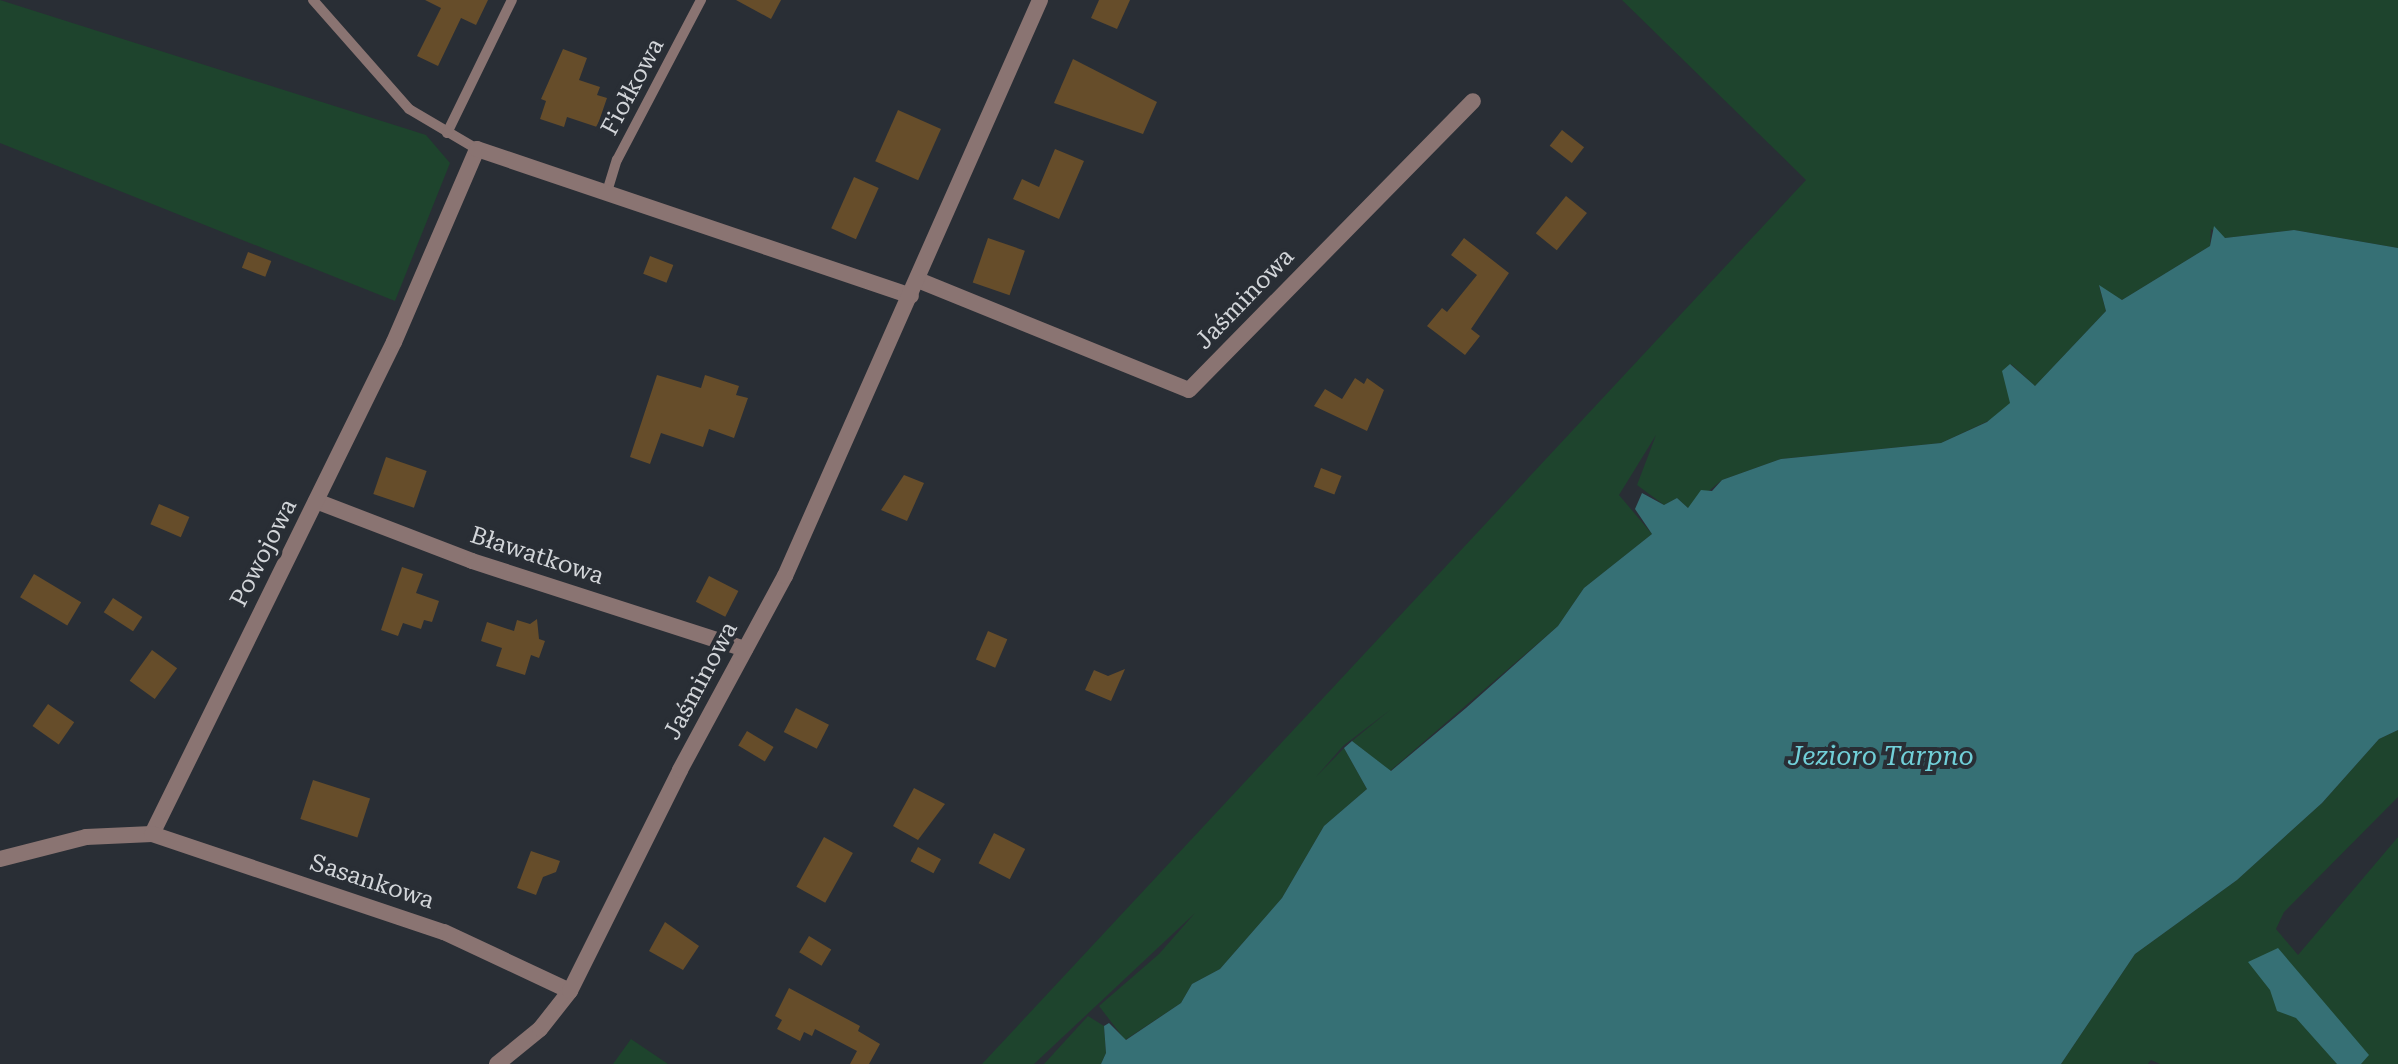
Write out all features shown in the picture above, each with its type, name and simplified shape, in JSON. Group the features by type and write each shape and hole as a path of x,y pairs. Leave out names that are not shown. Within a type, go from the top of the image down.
{"street":[{"name":"Jaśminowa","path":"497,1064 540,1029 570,991 806,534 1040,0"},
{"name":"Jaśminowa","path":"477,149 606,195 914,288 1189,390 1473,101"},
{"name":"Powojowa","path":"152,834 394,342 477,149"},
{"name":"Bławatkowa","path":"316,501 472,561 745,649"},
{"path":"0,859 86,837 152,834"},
{"name":"Sasankowa","path":"152,834 444,932 570,991"}],"lane":[{"path":"313,0 409,109 477,149"},
{"path":"447,133 512,0"},
{"name":"Fiołkowa","path":"606,195 617,160 701,0"}],"green space":[{"path":"0,0 426,135 450,163 395,301 0,143"},
{"path":"1622,0 2398,0 2398,248 2294,230 2225,238 2211,229 2210,246 2122,300 2099,286 2106,311 2035,386 2011,364 2010,403 2001,415 1941,443 1781,459 1722,480 1688,508 1677,498 1664,505 1637,485 1656,435 1619,495 1652,534 1584,588 1558,626 1390,771 1352,741 1390,710 1343,746 1316,777 1344,748 1367,789 1324,826 1282,898 1220,969 1192,984 1181,1003 1125,1040 1099,1006 1159,954 1195,913 1034,1064 982,1064 1806,180"},
{"path":"2398,730 2398,797 2284,912 2276,929 2298,955 2398,837 2398,1064 2160,1064 2151,1060 2148,1064 2061,1064 2135,954 2237,880 2322,803 2379,739"},
{"path":"1088,1016 1104,1026 1106,1053 1101,1064 1044,1064"},
{"path":"631,1039 668,1064 613,1064"}],"water":[{"name":"Jezioro Tarpno","path":"2214,226 2225,238 2294,230 2398,248 2398,730 2379,739 2322,803 2237,880 2135,954 2061,1064 1101,1064 1106,1053 1104,1026 1109,1023 1126,1040 1181,1003 1192,984 1220,969 1282,898 1324,826 1367,789 1344,748 1352,741 1391,771 1466,708 1558,626 1584,588 1652,534 1635,509 1642,493 1664,505 1677,498 1688,508 1701,490 1712,491 1722,480 1781,459 1941,443 1987,422 2010,403 2002,371 2010,364 2035,386 2106,311 2099,285 2122,300 2210,246"},
{"path":"2278,948 2369,1055 2361,1064 2337,1064 2296,1018 2277,1011 2270,990 2248,962"}],"building":[{"path":"425,0 488,0 476,25 461,18 438,66 417,56 441,8"},
{"path":"736,0 781,0 771,19"},
{"path":"1099,0 1130,0 1117,29 1091,18"},
{"path":"563,49 587,58 579,80 600,87 597,95 607,98 597,127 567,117 564,127 540,119 546,101 541,99"},
{"path":"1073,59 1157,102 1143,134 1054,103"},
{"path":"898,110 941,129 918,180 875,161"},
{"path":"1562,130 1584,147 1572,163 1550,146"},
{"path":"1055,149 1084,161 1059,219 1013,199 1022,179 1039,187"},
{"path":"854,177 879,188 856,239 831,228"},
{"path":"1566,196 1587,213 1557,250 1536,233"},
{"path":"988,238 1025,251 1010,295 973,282"},
{"path":"1464,238 1509,273 1471,329 1480,336 1465,355 1427,326 1442,308 1447,312 1477,275 1451,255"},
{"path":"248,252 271,261 265,277 242,268"},
{"path":"650,256 673,265 667,283 643,274"},
{"path":"657,375 701,388 705,375 739,386 736,395 748,398 734,438 709,429 703,447 661,433 650,464 630,457"},
{"path":"1355,378 1364,384 1367,378 1384,390 1367,431 1314,406 1325,389 1342,399"},
{"path":"386,457 427,471 414,508 373,494"},
{"path":"1321,468 1342,476 1334,495 1314,487"},
{"path":"904,475 924,483 907,521 881,510"},
{"path":"159,504 189,517 181,537 150,524"},
{"path":"402,567 423,574 416,593 439,601 432,622 424,620 421,629 403,623 398,636 381,630"},
{"path":"34,574 81,602 67,625 20,597"},
{"path":"709,576 738,591 725,617 696,602"},
{"path":"113,598 142,617 133,631 104,612"},
{"path":"537,619 539,639 545,641 539,658 531,655 525,675 496,666 502,648 481,641 487,622 514,631 517,620 530,624"},
{"path":"988,631 1007,639 995,668 976,660"},
{"path":"152,650 177,668 155,699 130,681"},
{"path":"1125,669 1111,701 1085,690 1094,670 1108,676"},
{"path":"48,704 74,722 59,744 33,726"},
{"path":"796,708 829,725 817,749 784,732"},
{"path":"747,731 774,747 765,762 738,746"},
{"path":"313,780 370,799 357,838 300,819"},
{"path":"914,788 945,804 918,840 893,826"},
{"path":"994,833 1025,849 1010,879 979,863"},
{"path":"824,837 853,853 825,903 796,887"},
{"path":"918,847 941,859 933,873 910,861"},
{"path":"531,851 560,861 556,872 543,877 536,895 517,888"},
{"path":"665,922 699,946 683,970 649,951"},
{"path":"809,936 831,949 822,966 799,952"},
{"path":"789,988 860,1026 858,1031 880,1044 869,1064 850,1064 857,1051 815,1029 812,1036 804,1032 800,1041 777,1029 782,1020 775,1016"}]}
